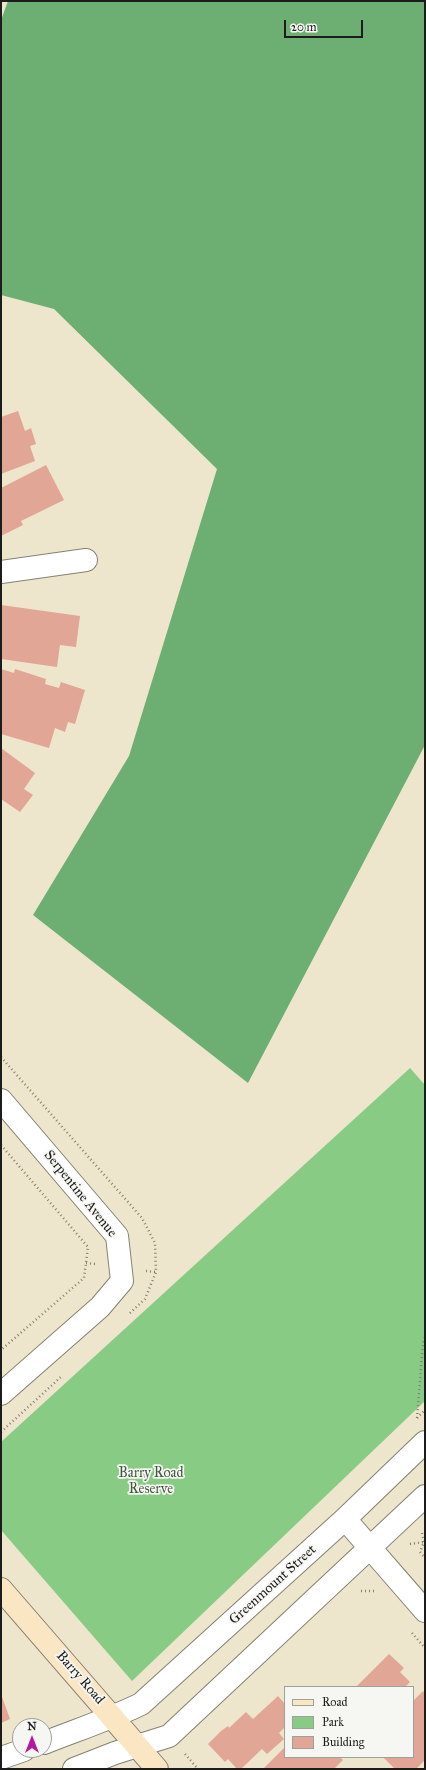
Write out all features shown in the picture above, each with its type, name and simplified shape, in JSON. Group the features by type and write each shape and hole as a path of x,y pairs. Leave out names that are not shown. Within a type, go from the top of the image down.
{"street":[{"path":"1,572 86,560"},
{"name":"Serpentine Avenue","path":"1,1100 117,1236 122,1281 100,1307 1,1394"},
{"name":"Greenmount Street","path":"52,1740 114,1717 141,1704 345,1519 425,1442"},
{"path":"74,1769 169,1736 425,1496"},
{"path":"345,1519 425,1611"},
{"name":"Barry Road","path":"1,1589 114,1717 157,1769"},
{"path":"1,1758 12,1754"}],"path":[{"path":"1,1057 142,1218 154,1243 156,1272 145,1299 127,1315"},
{"path":"1,1144 88,1247 84,1278 1,1350"},
{"path":"417,1418 423,1342 425,1337"},
{"path":"1,1432 64,1374"},
{"path":"424,1542 420,1552 425,1558"},
{"path":"355,1590 376,1591"},
{"path":"410,1631 425,1648"}],"green space":[{"path":"8,1 425,1 425,745 248,1083 33,915 129,756 217,469 54,309 1,295 1,20"},
{"name":"Barry Road Reserve","path":"410,1068 425,1085 425,1401 132,1681 1,1530 1,1442"}],"building":[{"path":"18,411 25,431 31,428 36,444 30,446 35,461 1,474 1,417"},
{"path":"46,465 64,500 21,521 23,525 1,536 1,488"},
{"path":"1,605 80,616 76,647 60,645 57,667 1,659"},
{"path":"1,669 14,673 15,669 46,679 45,684 59,688 61,682 85,690 75,724 68,722 65,732 55,728 49,748 1,734"},
{"path":"1,748 35,773 24,789 33,795 20,812 1,799"},
{"path":"389,1654 404,1668 400,1672 410,1682 406,1686 357,1686"},
{"path":"423,1691 425,1694 425,1760 416,1769 395,1769 384,1758 414,1758 414,1700"},
{"path":"1,1694 10,1719 1,1723"},
{"path":"278,1696 284,1703 284,1728 279,1733 284,1739 267,1754 262,1749 241,1769 237,1769 228,1759 225,1762 208,1744 221,1731 228,1726 229,1728 246,1712 253,1719"},
{"path":"284,1748 284,1758 341,1758 343,1760 334,1769 263,1769"}]}
